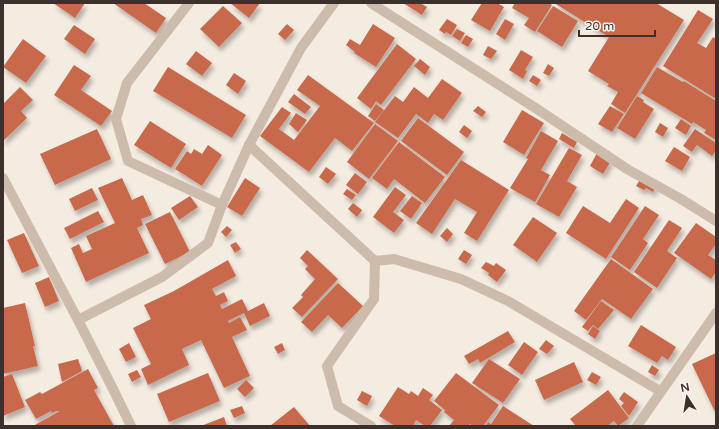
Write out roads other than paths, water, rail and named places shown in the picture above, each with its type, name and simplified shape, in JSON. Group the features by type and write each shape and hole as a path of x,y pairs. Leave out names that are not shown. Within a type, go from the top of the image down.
{"street":[{"path":"189,3 127,83 116,119 128,161 222,205"},
{"path":"78,320 162,277 208,243 222,205 249,145 301,48 334,3"},
{"path":"371,3 537,109 627,169 675,195 716,221"},
{"path":"249,145 375,261 394,259 461,279 508,302 660,391"},
{"path":"3,178 78,320 130,426"},
{"path":"371,426 338,406 327,366 374,300 375,261"},
{"path":"636,426 716,313"}]}
